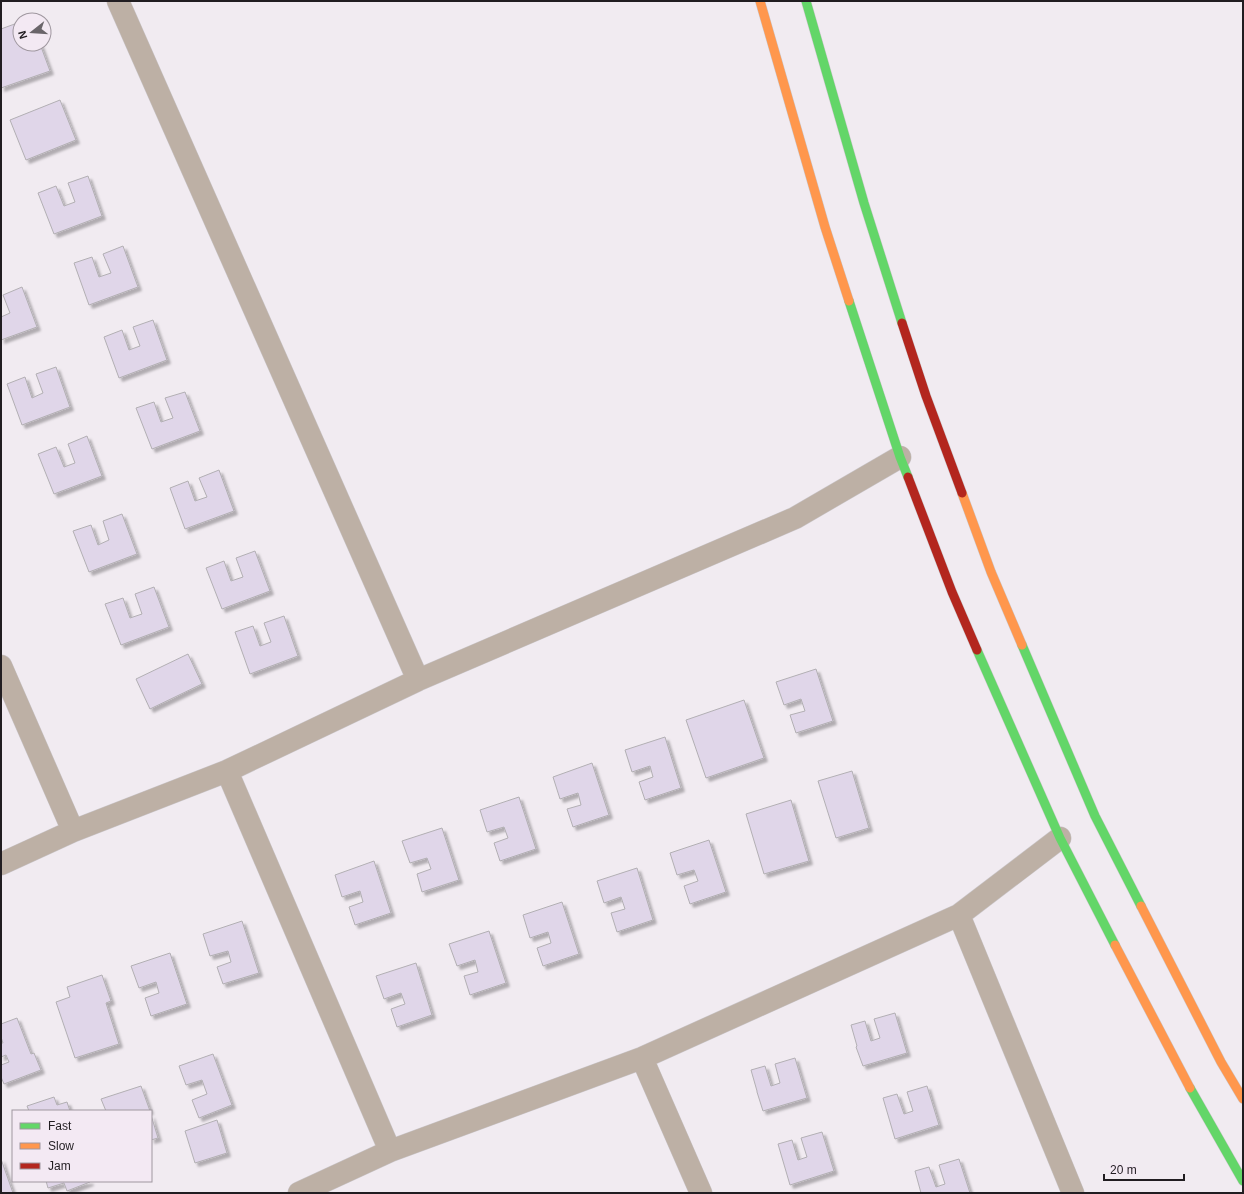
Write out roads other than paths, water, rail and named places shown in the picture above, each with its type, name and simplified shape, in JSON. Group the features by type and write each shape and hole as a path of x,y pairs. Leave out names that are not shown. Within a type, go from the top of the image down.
{"main road":[{"path":"760,1 824,227 900,457 952,592 1060,838 1188,1084 1243,1181"},
{"path":"806,1 866,210 926,396 991,572 1095,816 1221,1062 1243,1099"}],"street":[{"path":"118,1 418,680"},
{"path":"1,864 73,831 227,771 418,680 795,518 900,457"},
{"path":"1,666 73,831"},
{"path":"227,771 390,1152"},
{"path":"299,1193 390,1152 642,1058 959,915 1060,838"},
{"path":"959,915 1073,1193"},
{"path":"642,1058 701,1193"}]}
